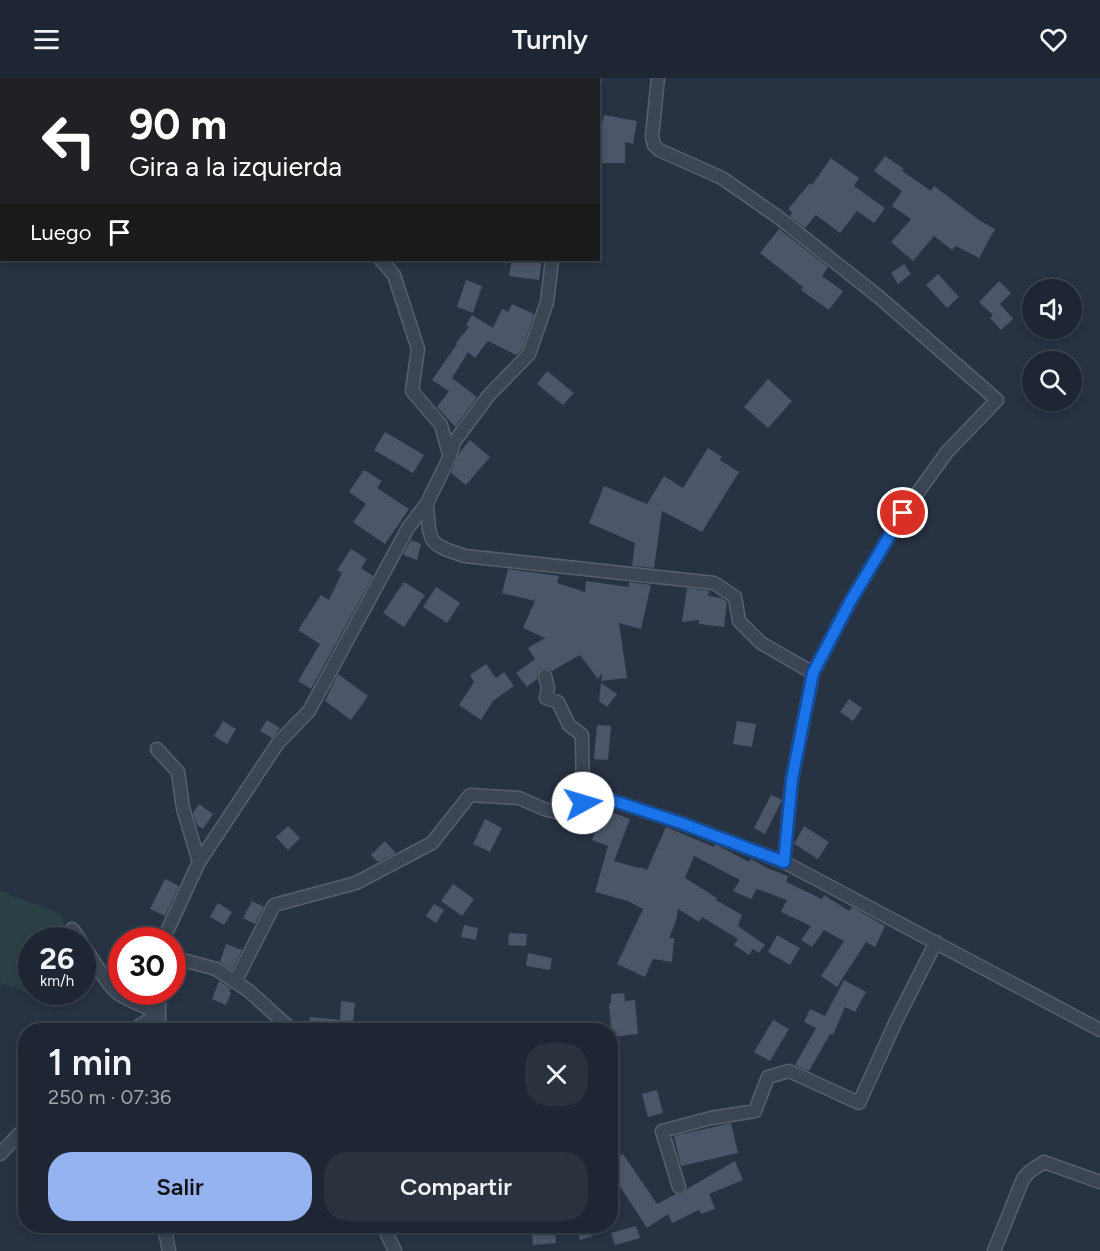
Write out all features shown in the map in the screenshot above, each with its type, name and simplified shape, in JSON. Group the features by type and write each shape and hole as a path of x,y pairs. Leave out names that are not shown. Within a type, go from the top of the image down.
{"street":[{"path":"658,78 652,136 659,150 722,178 778,217 879,297 997,400 947,452 903,513 850,602 813,673 792,779 784,862"},
{"path":"382,261 394,275 418,349 412,391 441,426 450,456"},
{"path":"169,927 199,862 278,743 309,711 408,528 427,503 450,456 454,442 489,395 529,354 547,302 552,261"},
{"path":"427,503 430,537 439,548 465,556 714,583 735,597 739,621 761,643 813,673"},
{"path":"545,676 548,688 546,698 558,702 569,725 582,735 583,803"},
{"path":"157,749 178,772 183,808 199,862"},
{"path":"235,982 274,905 356,883 432,843 470,795 519,798 544,809 568,815 583,803 599,796 681,823 784,862 1100,1030"},
{"path":"678,1187 662,1131 711,1118 755,1111 768,1077 789,1071 859,1103 896,1021 936,942"},
{"path":"186,961 216,969 249,991 284,1023"},
{"path":"96,962 109,984 119,994 159,1013"},
{"path":"159,1005 159,1023"},
{"path":"144,1023 159,1013"},
{"path":"0,1154 18,1135"},
{"path":"994,1251 1023,1179 1044,1162 1100,1182"},
{"path":"165,1233 169,1251"},
{"path":"386,1233 395,1251"}],"green space":[{"path":"0,891 61,914 65,927 18,927 18,989 0,982"}],"building":[{"path":"604,115 637,121 633,144 625,142 625,163 600,163 600,133"},
{"path":"885,156 931,191 934,186 979,220 995,229 979,258 956,246 952,250 934,236 913,261 891,242 911,219 892,206 902,191 874,171"},
{"path":"831,158 859,178 854,186 885,208 874,223 857,211 840,233 816,215 805,228 790,216 792,212 788,209 810,183 812,185"},
{"path":"779,229 828,267 822,276 843,291 829,310 801,290 803,287 760,253"},
{"path":"512,261 542,261 539,280 509,276"},
{"path":"904,264 911,274 898,284 891,273"},
{"path":"938,274 959,297 947,308 926,285"},
{"path":"466,280 482,286 473,313 457,307"},
{"path":"999,281 1011,293 1000,304 1013,319 1001,330 990,318 993,315 979,302"},
{"path":"512,304 534,314 522,350 516,355 488,341 475,358 468,352 452,378 477,397 455,427 437,407 449,391 432,380 469,327 466,325 472,315 493,328 502,309 508,312"},
{"path":"547,371 574,393 563,405 537,384"},
{"path":"768,379 792,401 768,428 744,407"},
{"path":"385,432 424,455 413,473 374,450"},
{"path":"470,440 490,457 466,485 451,473 460,452"},
{"path":"708,448 722,457 720,460 739,472 702,532 662,511 654,568 632,566 635,543 589,523 604,486 647,504 664,476 683,488"},
{"path":"364,470 382,481 377,488 409,509 385,544 353,522 366,504 349,492"},
{"path":"411,540 421,544 417,560 403,555"},
{"path":"351,549 367,559 361,568 373,576 311,689 298,681 320,644 298,630 321,595 329,600 342,573 337,570"},
{"path":"508,569 559,576 557,583 585,592 586,581 629,587 629,582 651,585 641,629 619,623 627,678 601,681 602,673 598,679 580,655 552,671 547,668 540,670 537,679 527,687 516,673 535,659 528,648 545,638 523,628 535,601 502,593"},
{"path":"404,582 425,595 404,627 383,613"},
{"path":"436,587 460,603 447,623 423,607"},
{"path":"687,588 709,591 708,596 721,598 727,602 724,627 699,624 699,620 682,622"},
{"path":"486,664 496,678 504,672 514,686 493,701 481,720 459,705 474,682 470,675"},
{"path":"338,674 368,696 351,720 325,701"},
{"path":"601,683 617,694 607,707 599,701"},
{"path":"849,699 862,708 853,721 840,712"},
{"path":"267,720 280,728 272,738 260,731"},
{"path":"223,721 236,729 227,744 214,736"},
{"path":"737,721 756,724 752,747 733,744"},
{"path":"597,725 611,726 608,760 594,759"},
{"path":"771,795 782,800 765,834 754,828"},
{"path":"199,804 213,814 203,829 197,825 193,813"},
{"path":"603,809 630,819 614,861 647,870 666,827 714,847 717,845 749,862 751,859 788,876 786,882 822,899 824,895 849,911 852,907 885,926 875,947 866,942 837,987 821,976 844,941 824,930 812,947 801,940 811,926 781,912 787,900 757,889 751,899 733,891 740,880 694,856 685,878 742,915 738,926 765,945 759,953 753,949 749,955 734,945 738,939 702,917 699,922 678,909 669,938 674,938 672,962 653,959 645,977 617,964 643,909 628,901 595,892 608,846 592,840"},
{"path":"485,819 502,828 490,852 473,844"},
{"path":"288,826 300,838 288,850 276,837"},
{"path":"804,826 829,842 818,859 794,844"},
{"path":"385,841 396,853 378,862 371,855"},
{"path":"165,879 179,886 165,916 150,909"},
{"path":"453,884 474,899 462,916 441,901"},
{"path":"252,901 264,907 255,924 243,918"},
{"path":"218,903 232,912 224,925 210,917"},
{"path":"434,904 444,910 436,923 426,916"},
{"path":"464,925 478,928 476,940 461,937"},
{"path":"509,933 527,934 526,946 508,945"},
{"path":"777,935 800,948 790,965 768,952"},
{"path":"226,944 242,950 232,970 220,962"},
{"path":"528,953 552,958 550,970 526,966"},
{"path":"844,980 866,992 855,1012 845,1007 833,1035 830,1034 809,1071 795,1065 816,1028 804,1022 810,1009 825,1016"},
{"path":"219,981 231,989 226,1005 212,999"},
{"path":"624,993 625,1001 635,1000 638,1034 618,1036 618,1023 611,1023 609,1004 611,994"},
{"path":"341,1001 355,1003 353,1022 356,1023 310,1023 310,1017 340,1020"},
{"path":"773,1020 789,1029 770,1061 754,1052"},
{"path":"657,1090 663,1113 648,1117 642,1094"},
{"path":"731,1123 738,1153 681,1166 674,1136"},
{"path":"623,1154 657,1204 676,1194 682,1195 687,1189 735,1161 743,1180 709,1194 715,1209 701,1214 699,1210 672,1223 668,1214 647,1228 618,1183 618,1157"},
{"path":"636,1226 640,1238 615,1245 611,1233 618,1233 618,1231"},
{"path":"532,1233 555,1233 556,1243 533,1245"},
{"path":"578,1233 592,1233 593,1236 580,1240"}],"route":[{"path":"583,803 599,796 681,823 784,862 792,779 813,673 850,602 903,513"}]}
